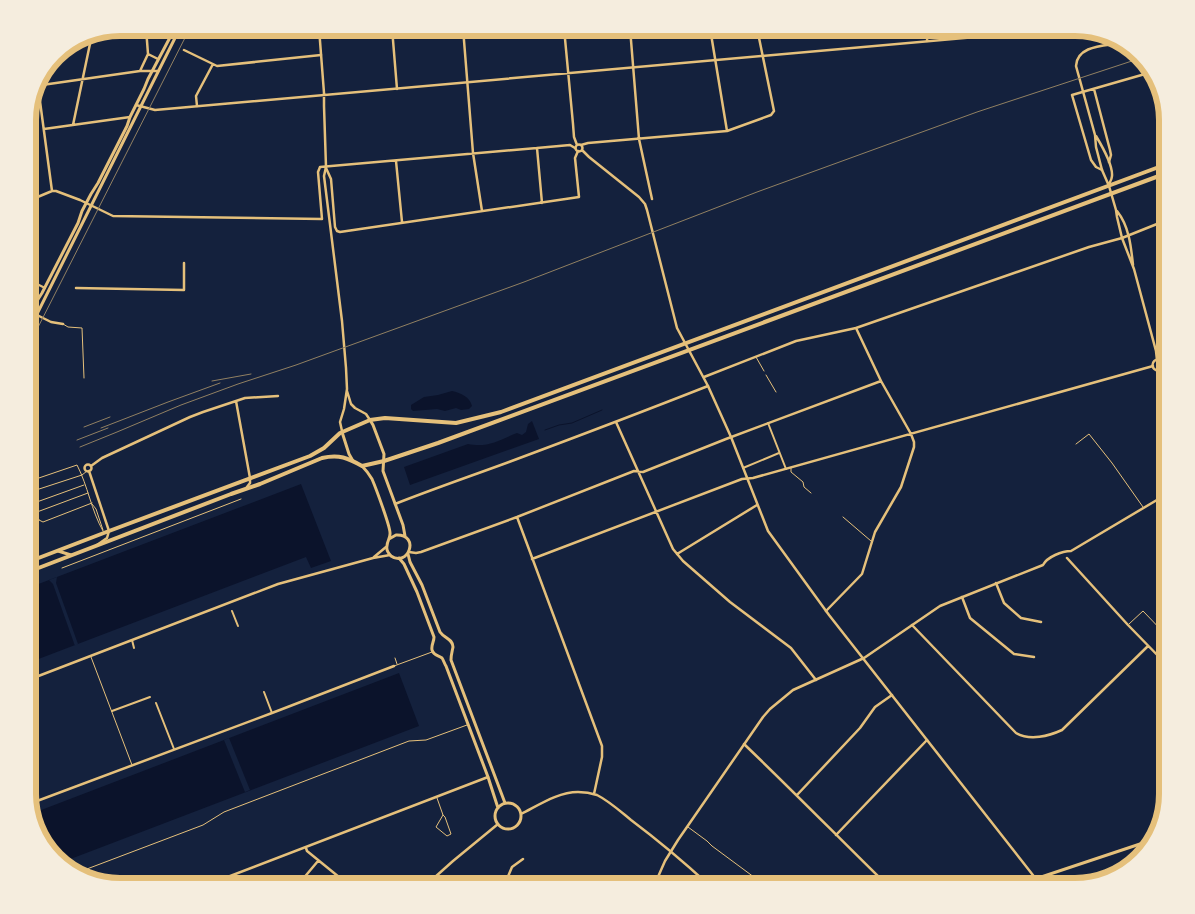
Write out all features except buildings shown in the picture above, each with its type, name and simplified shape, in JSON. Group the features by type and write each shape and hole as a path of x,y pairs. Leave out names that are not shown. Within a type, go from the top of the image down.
{"main road":[{"path":"36,303 127,126 152,70 171,36"},
{"path":"36,315 176,36"},
{"path":"36,559 310,456 324,448 342,431 370,420 385,418 456,422 501,412 1159,167"},
{"path":"362,466 384,461 488,425 1159,176"},
{"path":"370,420 384,454 383,471 403,525 405,536 410,545 408,553 410,562 422,585 440,632 452,644 451,660 505,803"},
{"path":"342,431 354,461"},
{"path":"36,569 330,456 341,456 354,461 368,472 390,530 387,550 390,555 396,558 402,558 408,553"},
{"path":"389,539 396,535 405,536"},
{"path":"58,551 72,555"},
{"path":"399,558 404,564 417,592 432,630 433,652 442,658 498,808"},
{"path":"434,641 444,637"},
{"path":"442,658 452,652"},
{"path":"505,803 516,805 520,810 520,822 514,827 506,828 498,824 495,816 498,808 505,803"},
{"path":"1039,878 1142,843"}],"street":[{"path":"140,72 148,54 147,36"},
{"path":"393,36 397,89"},
{"path":"464,36 473,153 482,211"},
{"path":"326,167 331,178 334,220 337,231 340,232 579,197 575,158 578,151 574,137 565,36"},
{"path":"631,36 639,139 652,199"},
{"path":"711,36 726,131"},
{"path":"36,198 56,191 113,216 322,220 318,172 320,167 576,146 588,143 726,131 771,115 774,111 759,36"},
{"path":"927,36 927,42"},
{"path":"136,105 155,110 991,36"},
{"path":"320,38 324,95 326,167 324,176 347,372 347,389 340,420 342,431"},
{"path":"73,125 90,42"},
{"path":"532,559 742,479 786,469 1152,366 1157,360 1156,351 1134,269 1122,238 1109,186 1102,170 1095,135 1077,70 1076,62 1078,57 1085,51 1111,45"},
{"path":"184,50 217,66 321,55"},
{"path":"148,54 158,59"},
{"path":"197,106 196,96 213,64"},
{"path":"44,85 152,70 158,71"},
{"path":"1102,170 1096,167 1091,160 1072,95 1145,74"},
{"path":"1094,89 1110,150 1109,162"},
{"path":"39,99 52,191"},
{"path":"44,129 130,117"},
{"path":"1095,135 1109,162 1112,175 1109,186"},
{"path":"581,145 582,150 589,157 639,197 647,210 677,328 704,377 768,531 826,611 1035,878"},
{"path":"536,148 542,202"},
{"path":"578,151 582,150"},
{"path":"396,161 402,222"},
{"path":"1116,210 1121,216 1129,236 1134,269"},
{"path":"704,377 796,341 856,328 1080,250 1129,236 1159,224"},
{"path":"76,288 184,290 184,263"},
{"path":"36,284 44,288"},
{"path":"36,315 51,322 63,324"},
{"path":"826,611 862,574 875,532 901,487 914,447 911,434 881,381 856,328"},
{"path":"1152,366 1159,370"},
{"path":"408,553 421,552 634,471 643,472 730,437 881,381"},
{"path":"395,504 708,386"},
{"path":"347,389 351,404 366,414 370,420"},
{"path":"89,471 92,469 91,466 102,458 190,417 245,398 278,396"},
{"path":"236,401 250,478 250,483 246,489"},
{"path":"616,422 673,549 683,562 730,602 791,648 816,680"},
{"path":"768,423 786,469"},
{"path":"743,468 779,454"},
{"path":"91,466 88,464 85,469 89,471 107,533 107,538 96,546"},
{"path":"250,478 256,484 260,484"},
{"path":"658,878 670,851 744,744 770,709 793,690 864,658 940,606 1043,565 1045,560 1072,550 1159,499"},
{"path":"677,554 757,505"},
{"path":"517,517 602,746 602,757 594,794"},
{"path":"373,558 386,547"},
{"path":"36,677 278,584 390,555"},
{"path":"1067,558 1159,656"},
{"path":"996,583 1004,603 1021,618 1041,622"},
{"path":"962,597 970,618 1014,654 1034,657"},
{"path":"232,611 238,626"},
{"path":"912,625 1020,735 1045,737 1062,730 1148,646"},
{"path":"132,640 134,648"},
{"path":"36,801 396,665"},
{"path":"264,692 272,713"},
{"path":"797,795 860,728 875,707 892,695"},
{"path":"112,711 150,697"},
{"path":"156,703 174,750"},
{"path":"836,835 927,740"},
{"path":"744,744 880,878"},
{"path":"227,877 488,777"},
{"path":"521,814 558,796 572,792 594,794 606,800 701,878"},
{"path":"434,878 498,824"},
{"path":"306,848 306,851 340,878"},
{"path":"507,878 512,867 523,859"},
{"path":"304,878 318,861"}],"lane":[{"path":"320,38 342,36"},
{"path":"63,324 68,327 82,328 84,378"},
{"path":"756,356 764,371"},
{"path":"766,375 776,392"},
{"path":"1076,444 1089,434 1143,508"},
{"path":"36,480 77,465 92,504 107,533"},
{"path":"791,467 792,472 811,493"},
{"path":"36,490 89,471"},
{"path":"36,502 86,485"},
{"path":"89,493 37,512 40,520 43,522 92,504"},
{"path":"62,568 241,499"},
{"path":"843,517 872,542"},
{"path":"1128,625 1143,611 1159,627"},
{"path":"395,658 396,665 433,652"},
{"path":"91,656 132,765"},
{"path":"86,870 204,825 224,812 409,741 426,740 468,725"},
{"path":"437,798 451,834 447,836 436,827 443,815"},
{"path":"687,826 755,878"}],"water":[{"path":"452,391 465,396 472,406 469,409 461,410 456,408 445,411 437,409 413,411 411,409 411,405 424,397"},
{"path":"532,421 539,439 410,485 404,467 468,444 488,444 517,433 522,435 526,432 528,424"},
{"path":"301,484 331,561 311,568 306,557 36,660 36,585"},
{"path":"399,673 419,726 69,860 57,849 48,836 38,811"}],"pier":[{"path":"57,577 56,583 78,644 75,646 53,584 49,580"},
{"path":"229,738 250,790 245,792 224,740"}],"waterway":[{"path":"545,430 572,423 602,410"}],"tram line":[{"path":"36,331 186,36"}],"railway":[{"path":"80,447 181,405 524,282 757,192 977,112 1133,61"},
{"path":"212,381 251,374"},
{"path":"101,428 220,383"},
{"path":"84,427 110,417"},
{"path":"77,440 108,428"}]}
